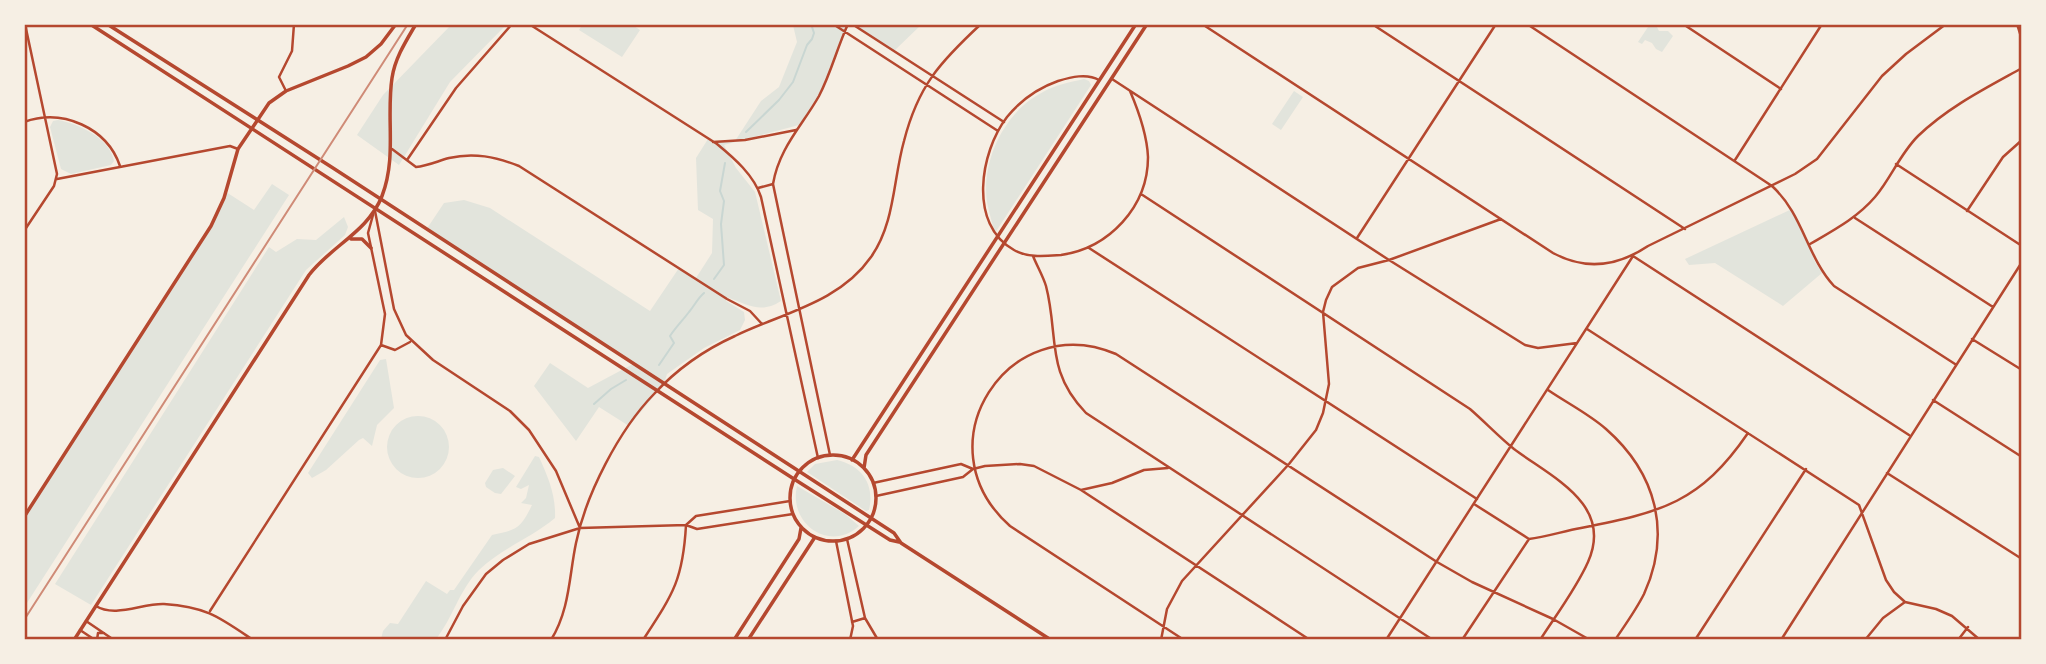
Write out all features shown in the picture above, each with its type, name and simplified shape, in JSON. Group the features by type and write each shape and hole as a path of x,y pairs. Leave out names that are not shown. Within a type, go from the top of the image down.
{"main road":[{"path":"90,24 794,479 890,540 901,542"},
{"path":"107,24 800,471 894,533 901,542 1051,639"},
{"path":"24,517 211,226 227,190 238,149 256,120 269,103 286,91 366,57 381,44 396,24"},
{"path":"74,639 309,275 320,262 349,239 375,209 390,168 392,77 400,53 416,24"},
{"path":"852,460 1136,24"},
{"path":"864,468 866,455 1147,24"},
{"path":"349,239 361,239 372,248"},
{"path":"830,455 852,460 864,468 873,483 876,496 871,518 859,533 847,538 836,541 815,537 800,526 793,514 790,501 794,479 818,458 830,455"},
{"path":"734,639 799,539 800,526"},
{"path":"748,639 815,537"}],"street":[{"path":"24,231 57,179 25,24"},
{"path":"286,91 279,77 292,51 294,24"},
{"path":"407,160 456,88 512,24"},
{"path":"529,24 712,142 738,163 758,188 818,458"},
{"path":"833,24 998,131"},
{"path":"830,455 773,184 782,152 815,103 831,73 850,24 1004,122"},
{"path":"551,639 565,609 580,528 612,451 634,418 664,384 710,349 824,298 846,284 865,265 877,248 889,217 904,142 915,106 925,85 954,50 981,24"},
{"path":"1202,24 1553,253 1570,260 1599,265 1633,256 1772,186 1817,159 1882,76 1906,54 1947,24"},
{"path":"1372,24 1685,229"},
{"path":"1357,239 1496,24"},
{"path":"1527,24 1772,186 1786,199 1810,244 1814,260 1834,286 1955,364"},
{"path":"1683,24 1781,89"},
{"path":"1734,160 1822,24"},
{"path":"2017,24 2021,40"},
{"path":"1810,244 1855,218 1875,197 1916,138 1936,120 1958,104 2021,68"},
{"path":"1099,80 1081,76 1046,86 1026,99 998,131 988,156 983,185 987,215 997,237 1015,251 1032,256 1069,253 1089,248 1121,224 1140,194 1147,168 1147,146 1130,91"},
{"path":"1112,79 1389,260 1525,345 1538,348 1577,343"},
{"path":"24,121 45,117 71,120 93,131 113,150 120,166"},
{"path":"712,142 745,140 796,130"},
{"path":"1967,211 2003,157 2021,140"},
{"path":"57,179 230,146 238,149"},
{"path":"391,149 416,167 459,156 480,155 519,166 750,311 762,324"},
{"path":"1896,164 2021,246"},
{"path":"758,188 773,184"},
{"path":"1140,194 1470,409 1511,446 1574,491 1583,502 1594,525 1593,546 1589,562 1540,639"},
{"path":"210,611 381,345 385,318 368,229 375,209"},
{"path":"375,209 377,231 394,309 401,327 411,342 433,360 510,411 529,430 553,465 580,528"},
{"path":"1855,218 1993,307"},
{"path":"1161,639 1173,594 1316,430 1325,403 1329,372 1323,312 1329,292 1337,282 1358,268 1389,260 1501,219"},
{"path":"1089,248 1477,499"},
{"path":"1032,256 1046,288 1054,348 1062,380 1082,409 1099,423 1433,639"},
{"path":"1386,639 1633,256"},
{"path":"1633,256 1910,436"},
{"path":"1781,639 2021,262"},
{"path":"1587,329 1859,505 1886,580 1905,602 1944,612 1968,627 1980,639"},
{"path":"1972,339 2021,370"},
{"path":"381,345 395,350 411,342"},
{"path":"1184,639 1010,526 988,503 973,469 972,442 975,425 992,388 1017,363 1031,355 1054,348 1084,345 1116,354 1437,562 1590,639"},
{"path":"1548,390 1604,427 1622,444 1641,469 1656,511 1657,546 1650,577 1640,602 1615,639"},
{"path":"1933,400 2021,457"},
{"path":"1462,639 1529,539 1656,511 1684,498 1731,458 1748,433"},
{"path":"873,483 961,464 973,469"},
{"path":"876,496 963,477 973,469 998,464 1034,466 1081,490 1310,639"},
{"path":"1081,490 1112,483 1144,470 1168,468"},
{"path":"1695,639 1806,469"},
{"path":"1887,472 2021,559"},
{"path":"643,639 673,594 684,557 686,525 696,516 790,501"},
{"path":"1474,503 1529,539"},
{"path":"445,639 486,575 503,560 529,544 580,528 686,525 699,529 793,514"},
{"path":"847,538 865,618 878,639"},
{"path":"836,541 852,622 850,639"},
{"path":"1866,639 1883,618 1905,602"},
{"path":"96,606 109,611 163,604 210,611 253,639"},
{"path":"852,622 865,618"},
{"path":"86,621 114,639"},
{"path":"1958,639 1968,627"},
{"path":"80,630 96,639 97,634 104,633"},
{"path":"80,630 87,639"}],"shaded area":[{"path":"631,24 640,30 622,57 579,30 582,25"},
{"path":"1650,24 1656,25 1659,31 1668,31 1673,36 1662,52 1645,40 1642,44 1638,42"},
{"path":"451,25 506,25 450,82 399,165 357,135 383,95"},
{"path":"793,25 848,25 818,98 799,125 724,145 736,168 755,192 781,301 761,308 727,297 726,301 744,312 745,320 740,330 704,348 667,374 664,384 629,426 599,407 576,441 534,386 550,363 588,388 633,364 426,230 444,203 464,200 490,208 650,311 679,268 696,278 712,253 713,219 698,210 696,158 708,139 712,142 735,141 761,101 779,87 797,42"},
{"path":"852,25 921,25 894,51"},
{"path":"1084,79 1091,85 995,233 986,186 992,154 1007,124 1029,100 1053,87"},
{"path":"1294,91 1303,97 1281,130 1272,124"},
{"path":"58,120 84,129 100,139 111,153 114,161 111,165 71,174 61,169 50,127 53,121"},
{"path":"272,184 289,195 25,606 25,517 204,238 226,192 254,210"},
{"path":"1792,209 1822,273 1783,306 1715,263 1689,265 1685,259"},
{"path":"344,217 348,227 345,235 306,270 91,605 55,584 269,247 276,252 297,239 316,240"},
{"path":"386,359 394,408 377,425 372,446 363,438 359,440 326,470 312,478 308,473 380,360"},
{"path":"412,416 424,416 440,425 447,435 447,459 440,469 424,478 412,478 401,473 392,464 387,453 387,441 392,430 401,421"},
{"path":"535,456 539,457 551,486 555,518 497,555 479,570 466,586 436,639 381,639 383,631 390,623 398,624 426,581 447,594 454,590 492,535 513,529 525,519 532,505 521,503 526,498 529,485 521,489 516,487"},
{"path":"837,460 853,467 865,478 870,492 869,510 866,511 807,472 815,464"},
{"path":"503,468 515,476 501,494 495,493 486,487 485,483 493,470"},
{"path":"797,486 845,514 859,526 847,534 835,536 813,530 799,512"}],"waterway":[{"path":"746,132 779,100 793,82 814,33 811,24"},
{"path":"714,279 724,265 721,224 724,201 720,191 725,163"},
{"path":"659,365 674,343 670,336 704,293"},
{"path":"594,404 626,380"}],"tram line":[{"path":"24,620 408,24"}]}
